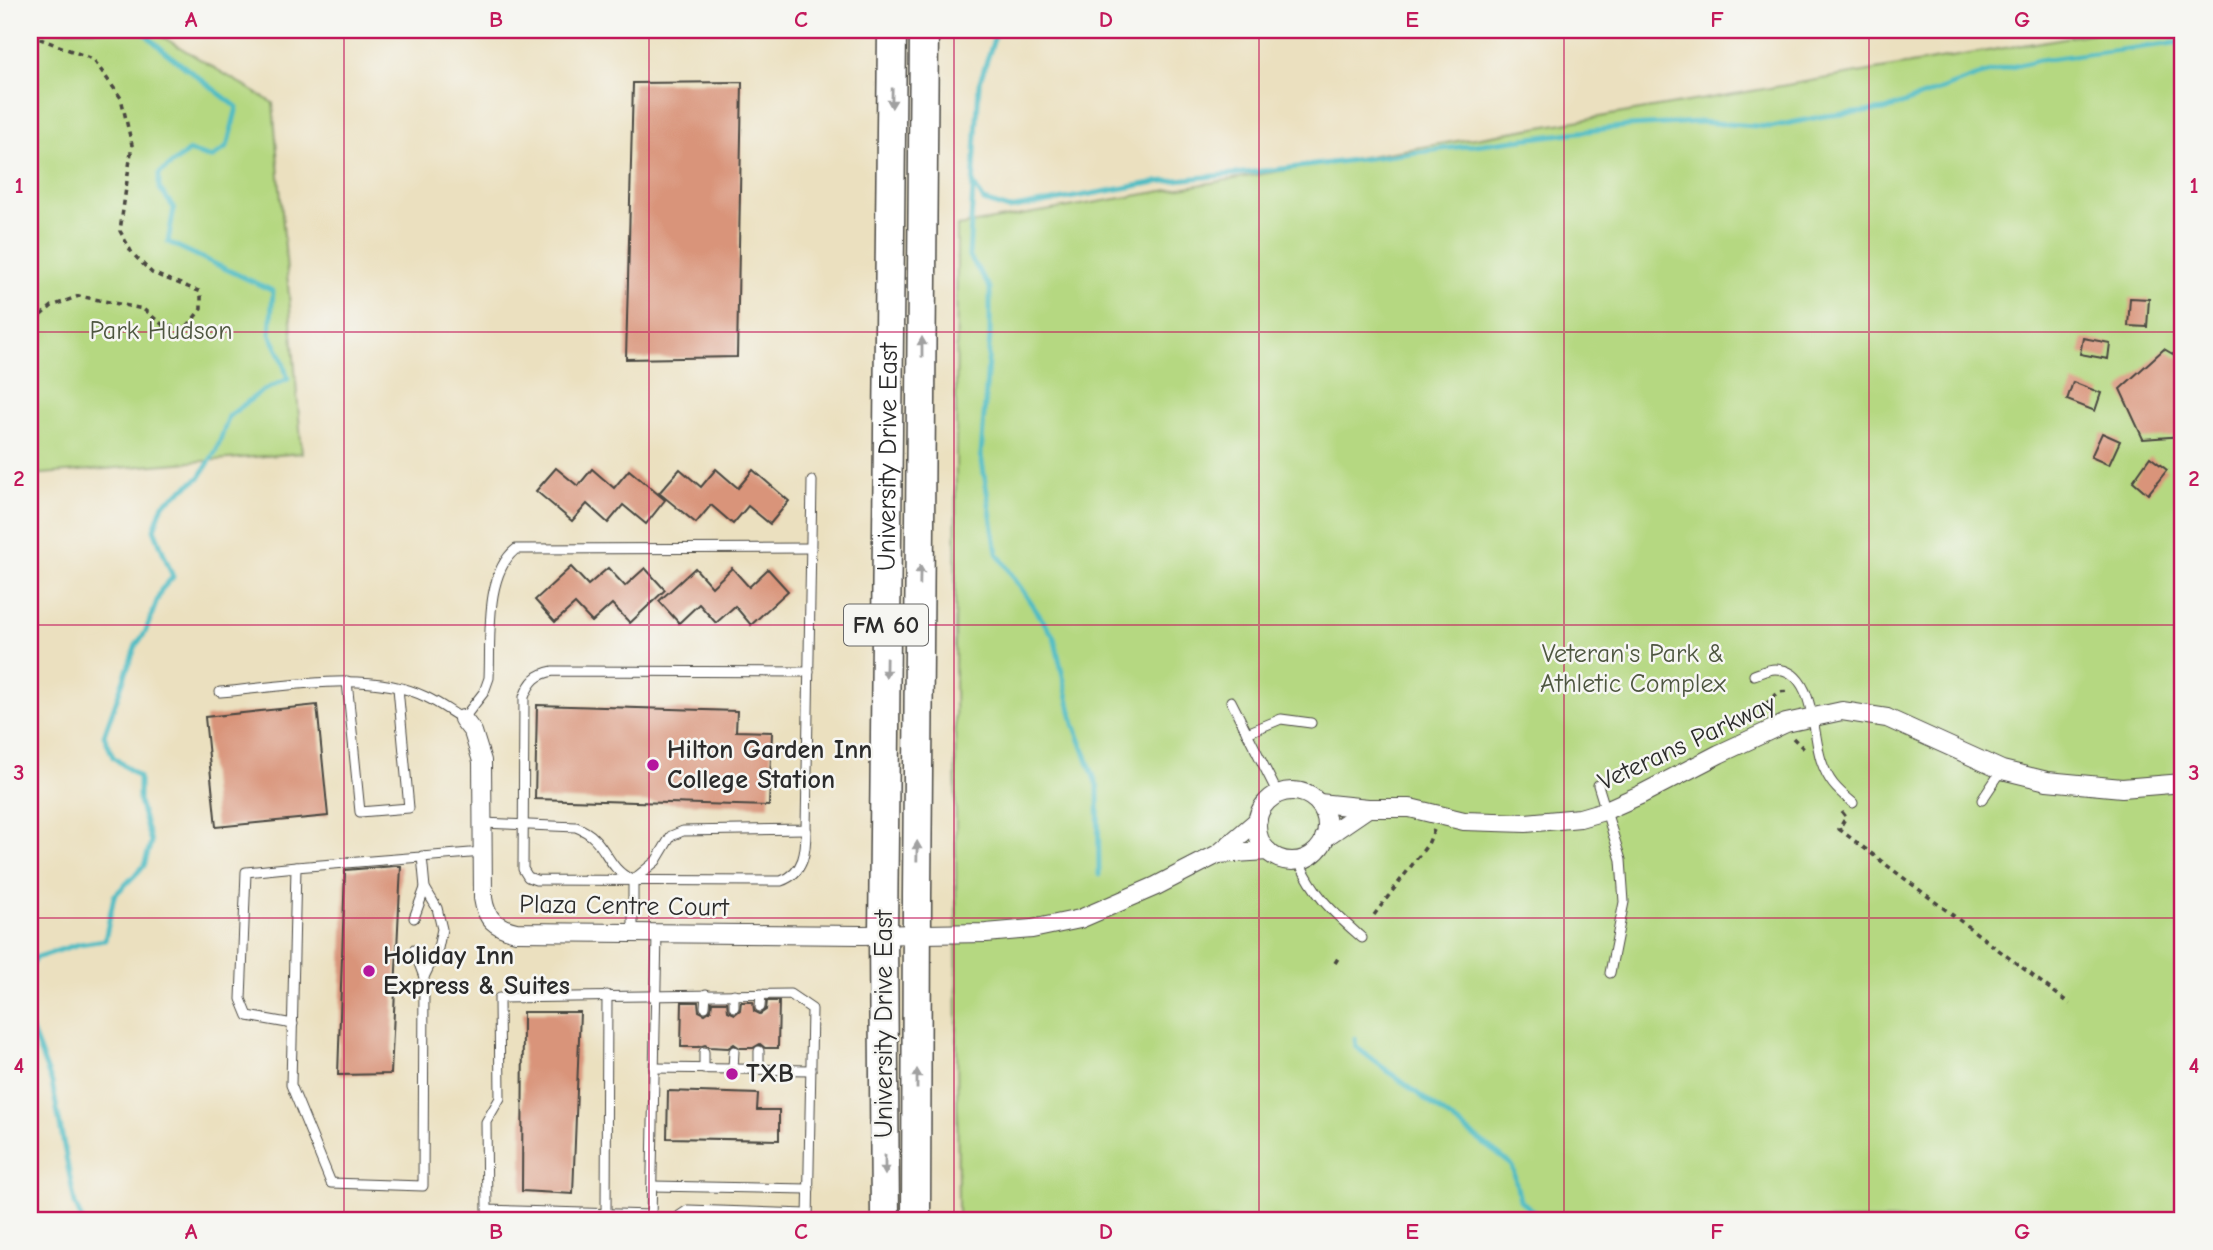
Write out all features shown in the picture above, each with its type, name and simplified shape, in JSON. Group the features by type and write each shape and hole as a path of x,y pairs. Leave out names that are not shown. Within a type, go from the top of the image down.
{"main road":[{"name":"University Drive East","path":"885,1220 883,935 892,30"},
{"name":"University Drive East","path":"916,1220 925,30"}],"street":[{"name":"Veterans Parkway","path":"1319,803 1368,808 1410,808 1464,821 1526,823 1580,818 1605,811 1786,723 1842,711 1887,718 2002,770 2047,781 2122,788 2183,783"},
{"name":"Plaza Centre Court","path":"463,719 473,732 482,761 485,912 492,922 502,929 516,932 917,935"},
{"path":"1289,791 1311,796 1319,803 1327,826 1319,848 1298,860 1277,857 1268,851 1261,842 1258,820 1261,809 1268,800 1289,791"},
{"path":"1324,838 1368,808"},
{"path":"917,935 1032,929 1080,919 1156,886 1218,854 1258,820"},
{"path":"1218,854 1268,851"}],"lane":[{"path":"809,672 542,673 533,680 524,697 523,869 528,877 536,880 782,881 791,878 806,850 806,829 809,672 812,481"},
{"path":"220,692 347,681 376,682 424,696 463,719 484,692 489,678 493,589 506,556 516,548 811,548"},
{"path":"1754,675 1773,669 1789,671 1801,682 1813,717 1821,759 1833,786 1853,803"},
{"path":"347,681 360,812 409,808 398,688"},
{"path":"1231,701 1278,794"},
{"path":"1248,733 1281,719 1311,723"},
{"path":"1982,800 2002,770"},
{"path":"1598,785 1621,860 1624,902 1610,974"},
{"path":"483,823 576,827 589,832 612,865 623,876 634,880"},
{"path":"633,933 634,880 656,861 671,836 683,831 806,829"},
{"path":"293,1024 248,1016 241,999 246,872 483,852"},
{"path":"414,918 425,888 422,856"},
{"path":"1298,860 1311,886 1326,906 1362,938"},
{"path":"296,867 291,1085 331,1183 423,1186 424,977 414,950"},
{"path":"424,977 438,948 442,929 437,908 425,888"},
{"path":"657,933 655,994 651,1218 487,1210 486,1122 500,1098 499,998 655,994 790,994 812,1009 808,1217 699,1215 688,1210 679,1216 679,1220"},
{"path":"705,1007 706,994"},
{"path":"734,994 734,1007"},
{"path":"760,1007 761,994"},
{"path":"606,1214 607,995"},
{"path":"733,1069 734,1051"},
{"path":"759,1051 759,1069"},
{"path":"704,1052 704,1069"},
{"path":"654,1068 811,1070"},
{"path":"652,1186 809,1189"}],"path":[{"path":"30,35 93,59 121,98 132,145 120,231 132,253 152,272 201,292 201,309 186,328 163,325 143,309 79,296 52,306 30,324"},
{"path":"1744,726 1738,717 1765,705 1779,692 1790,691"},
{"path":"1786,740 1792,738 1807,752"},
{"path":"1835,806 1846,817 1839,829 2070,1004"},
{"path":"1374,915 1428,844 1435,828"},
{"path":"1335,963 1340,955"}],"green space":[{"name":"Park Hudson","path":"30,30 151,30 273,103 302,453 30,475"},
{"name":"Veteran's Park & Athletic Complex","path":"2111,30 2183,30 2183,1220 958,1220 955,677 957,226"}],"building":[{"path":"742,82 737,357 626,359 633,83"},
{"path":"2130,298 2149,299 2147,327 2128,326"},
{"path":"2083,338 2110,343 2108,359 2080,354"},
{"path":"2164,349 2183,360 2183,436 2143,439 2120,389"},
{"path":"2073,382 2101,393 2095,411 2067,400"},
{"path":"2102,433 2120,441 2109,465 2091,457"},
{"path":"2150,457 2167,470 2148,494 2133,481"},
{"path":"556,468 578,486 592,469 614,488 629,470 665,500 646,524 623,505 608,523 587,504 572,521 536,491"},
{"path":"680,469 701,487 716,469 738,488 753,470 789,501 770,524 748,506 733,524 711,505 696,523 659,493"},
{"path":"571,567 588,585 608,568 625,586 645,568 665,590 630,623 612,604 592,622 575,604 555,622 535,600"},
{"path":"695,568 712,587 732,568 749,587 768,569 788,591 751,625 735,606 716,623 699,604 679,623 659,601"},
{"path":"317,705 328,816 216,827 205,717"},
{"name":"Hilton Garden Inn College Station","path":"537,705 737,711 736,731 772,732 769,806 535,799"},
{"name":"Holiday Inn Express & Suites","path":"401,866 391,1074 338,1075 345,870"},
{"path":"767,1001 779,1001 778,1048 765,1048 760,1044 753,1048 740,1048 734,1044 728,1048 705,1045 681,1047 682,1002 698,1002 699,1011 705,1014 711,1010 712,1002 727,1002 728,1011 735,1014 740,1010 741,1002 753,1002 754,1011 760,1014 766,1010"},
{"path":"523,1012 580,1012 573,1194 522,1191"},
{"path":"668,1091 758,1094 757,1110 779,1110 779,1140 667,1138"}],"waterway":[{"path":"30,970 35,958 79,944 105,940 114,896 144,866 151,842 139,802 139,777 113,757 104,735 136,645 145,633 161,590 173,577 154,529 163,504 200,477 217,449 229,416 262,391 288,379 270,334 273,291 168,242 174,208 159,188 159,174 189,151 212,158 227,147 237,107 141,30"},
{"path":"997,30 979,84 969,256 990,288 990,335 981,455 997,553 1054,637 1074,724 1098,788 1099,875"},
{"path":"974,185 984,201 1009,209 1157,182 1628,126 1699,122 1771,127 1824,116 1885,110 1983,74 2039,60 2183,42"},
{"path":"30,1026 52,1083 75,1204 82,1220"},
{"path":"1355,1038 1356,1047 1512,1165 1520,1200 1545,1220"}],"place":[{"name":"Hilton Garden Inn College Station","path":"653,765"},
{"name":"Holiday Inn Express & Suites","path":"369,971"},
{"name":"TXB","path":"732,1074"}]}
